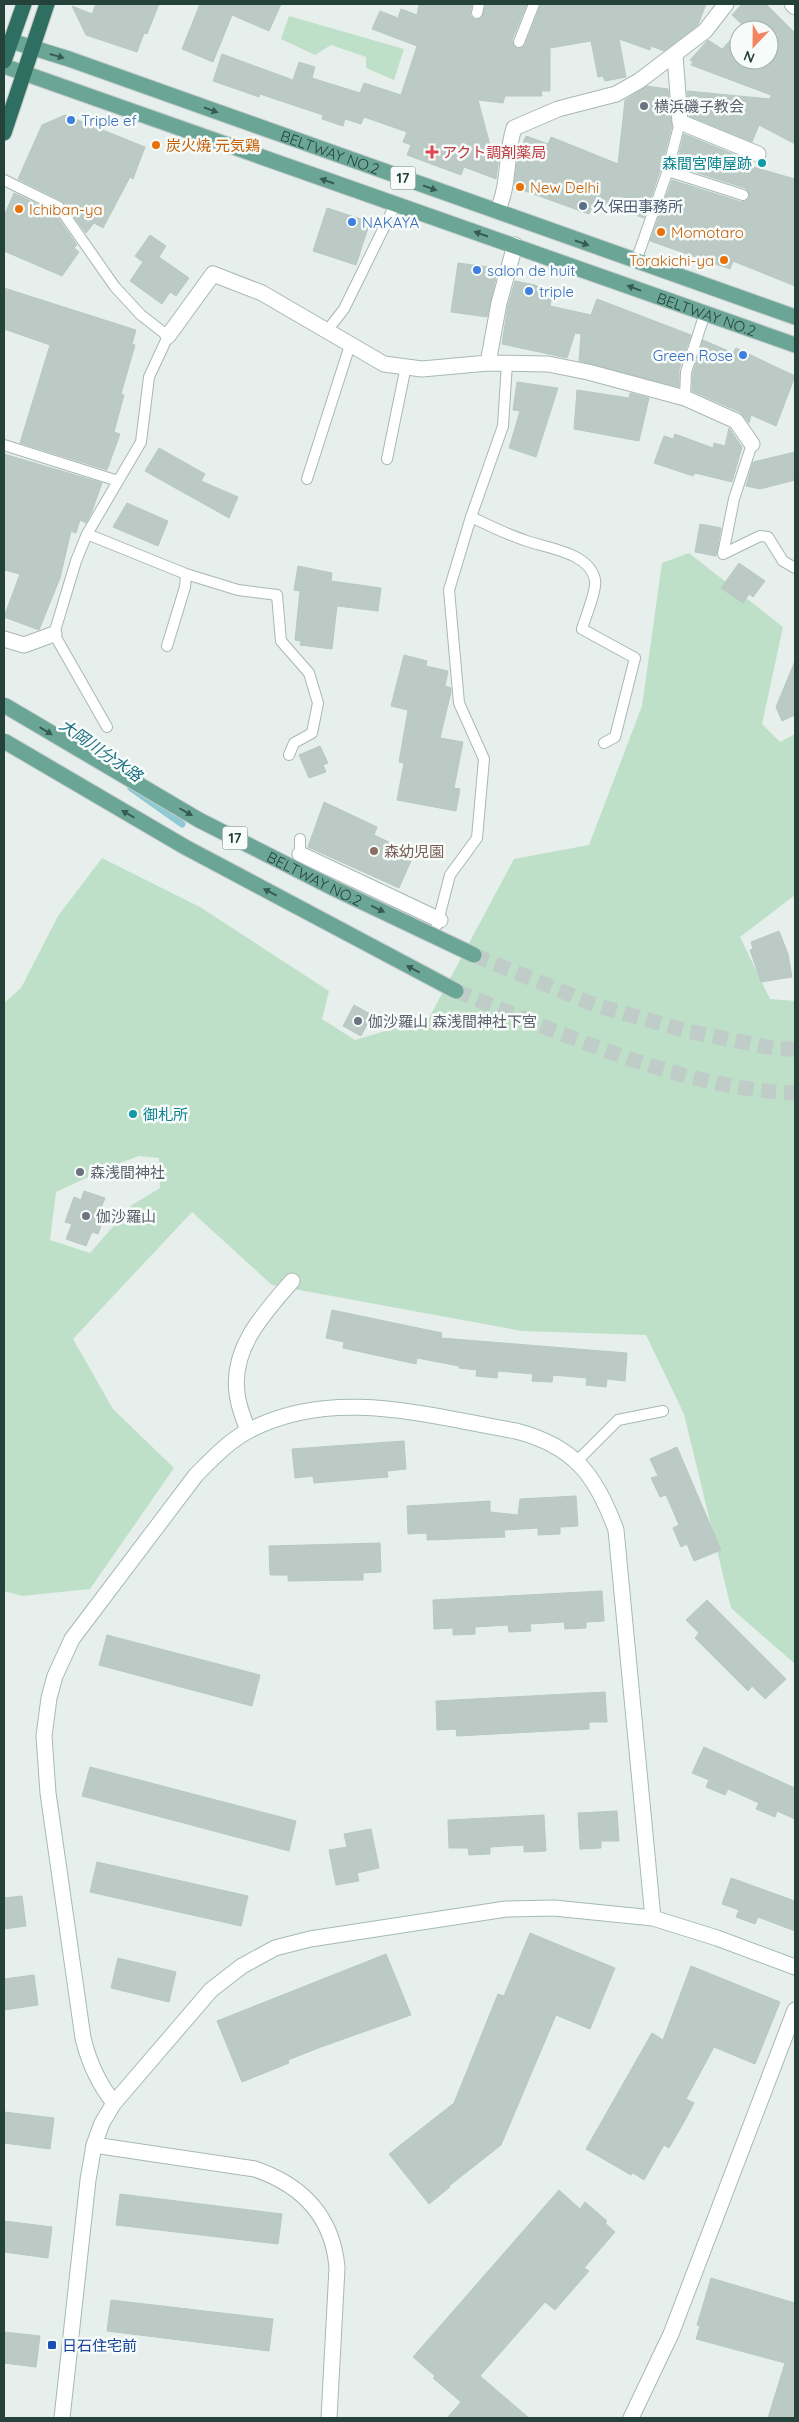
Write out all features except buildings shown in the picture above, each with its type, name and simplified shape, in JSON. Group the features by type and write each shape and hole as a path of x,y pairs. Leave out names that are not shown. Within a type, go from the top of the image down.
{"highway":[{"path":"4,61 7,40 24,4"},
{"path":"4,132 48,4"}],"main road":[{"name":"BELTWAY NO.2","path":"7,40 69,59 795,317"},
{"name":"17","path":"4,66 24,73"},
{"name":"BELTWAY NO.2","path":"24,73 795,345"},
{"name":"BELTWAY NO.2","path":"4,706 199,820 474,956"},
{"name":"17","path":"4,741 185,847 456,992"}],"street":[{"path":"497,212 505,196 508,145 514,128 558,109 616,94 639,81 676,55 705,31 726,4"},
{"path":"676,55 680,122 758,154"},
{"path":"488,363 499,303 515,245"},
{"path":"168,336 213,274 262,293 326,332 384,364 422,368 488,363 548,364 588,372 685,398 736,421 752,444"},
{"path":"4,638 24,645 54,634"},
{"path":"300,847 438,923"},
{"path":"248,1431 237,1394 237,1373 242,1351 259,1321 292,1281"},
{"path":"114,2103 100,2086 87,2055 83,2038 48,1794 44,1736 49,1698 55,1676 72,1639 196,1475 218,1454 248,1431 293,1414 330,1406 360,1406 516,1431 536,1436 577,1461 594,1481 605,1500 616,1530 653,1918"},
{"path":"62,2418 94,2145 102,2123 114,2103 211,1990 242,1966 275,1948 310,1939 506,1909 554,1908 653,1918 717,1938 795,1967"},
{"path":"631,2418 671,2334 795,2010"},
{"path":"94,2145 255,2169 273,2175 287,2183 307,2199 324,2222 335,2250 337,2268 329,2418"}],"lane":[{"path":"519,42 534,4"},
{"path":"636,261 668,171 680,122"},
{"path":"668,171 743,195"},
{"path":"4,180 58,206 115,288 141,316 168,336 149,377 141,442 87,534 76,561 54,634 107,727"},
{"path":"326,332 344,309 395,205"},
{"path":"685,398 686,372 705,313"},
{"path":"307,479 350,345"},
{"path":"438,923 450,874 476,838 484,759 459,703 449,590 470,517 502,426 507,363"},
{"path":"387,459 406,366"},
{"path":"752,444 734,498 723,554 760,536 768,537 783,561 795,568"},
{"path":"4,445 118,481"},
{"path":"470,517 526,541 561,550 587,565 595,579 595,587 582,629 635,658 615,737 604,743"},
{"path":"87,534 186,574 238,590 277,595 280,641 309,673 318,703 312,733 294,744 289,755"},
{"path":"167,646 184,588 186,574"},
{"path":"577,1461 618,1420 663,1411"}],"green space":[{"path":"289,16 404,49 394,80 366,68 366,57 331,45 315,55 281,39"},
{"path":"689,553 783,627 762,724 780,742 795,734 795,895 740,937 770,999 795,1001 795,1664 731,1608 684,1414 646,1335 522,1331 272,1285 192,1212 73,1339 113,1409 174,1468 90,1589 22,1596 4,1591 4,1003 21,988 58,916 102,858 200,907 329,991 322,1019 355,1040 429,1018 514,859 589,845 642,706 662,563","holes":["139,1156 159,1158 160,1188 132,1205 90,1253 50,1240 56,1192 114,1165"]}],"waterway":[{"name":"大岡川分水路","path":"131,788 182,824"}],"tunnel":[{"path":"474,955 595,1005 687,1031 778,1049 795,1049"},
{"path":"456,991 579,1041 665,1070 752,1089 795,1093"}],"place":[{"name":"横浜磯子教会","path":"644,106"},
{"name":"Triple ef","path":"71,120"},
{"name":"炭火焼 元気鶏","path":"156,145"},
{"name":"アクト調剤薬局","path":"432,152"},
{"name":"森間宮陣屋跡","path":"762,163"},
{"name":"New Delhi","path":"520,187"},
{"name":"久保田事務所","path":"583,206"},
{"name":"Ichiban-ya","path":"19,209"},
{"name":"NAKAYA","path":"352,222"},
{"name":"Momotaro","path":"661,232"},
{"name":"Torakichi-ya","path":"724,260"},
{"name":"salon de huit","path":"477,270"},
{"name":"triple","path":"529,291"},
{"name":"Green Rose","path":"743,355"},
{"name":"森幼児園","path":"374,851"},
{"name":"伽沙羅山 森浅間神社下宮","path":"358,1021"},
{"name":"御札所","path":"133,1114"},
{"name":"森浅間神社","path":"80,1172"},
{"name":"伽沙羅山","path":"86,1216"},
{"name":"日石住宅前","path":"52,2345"}]}
